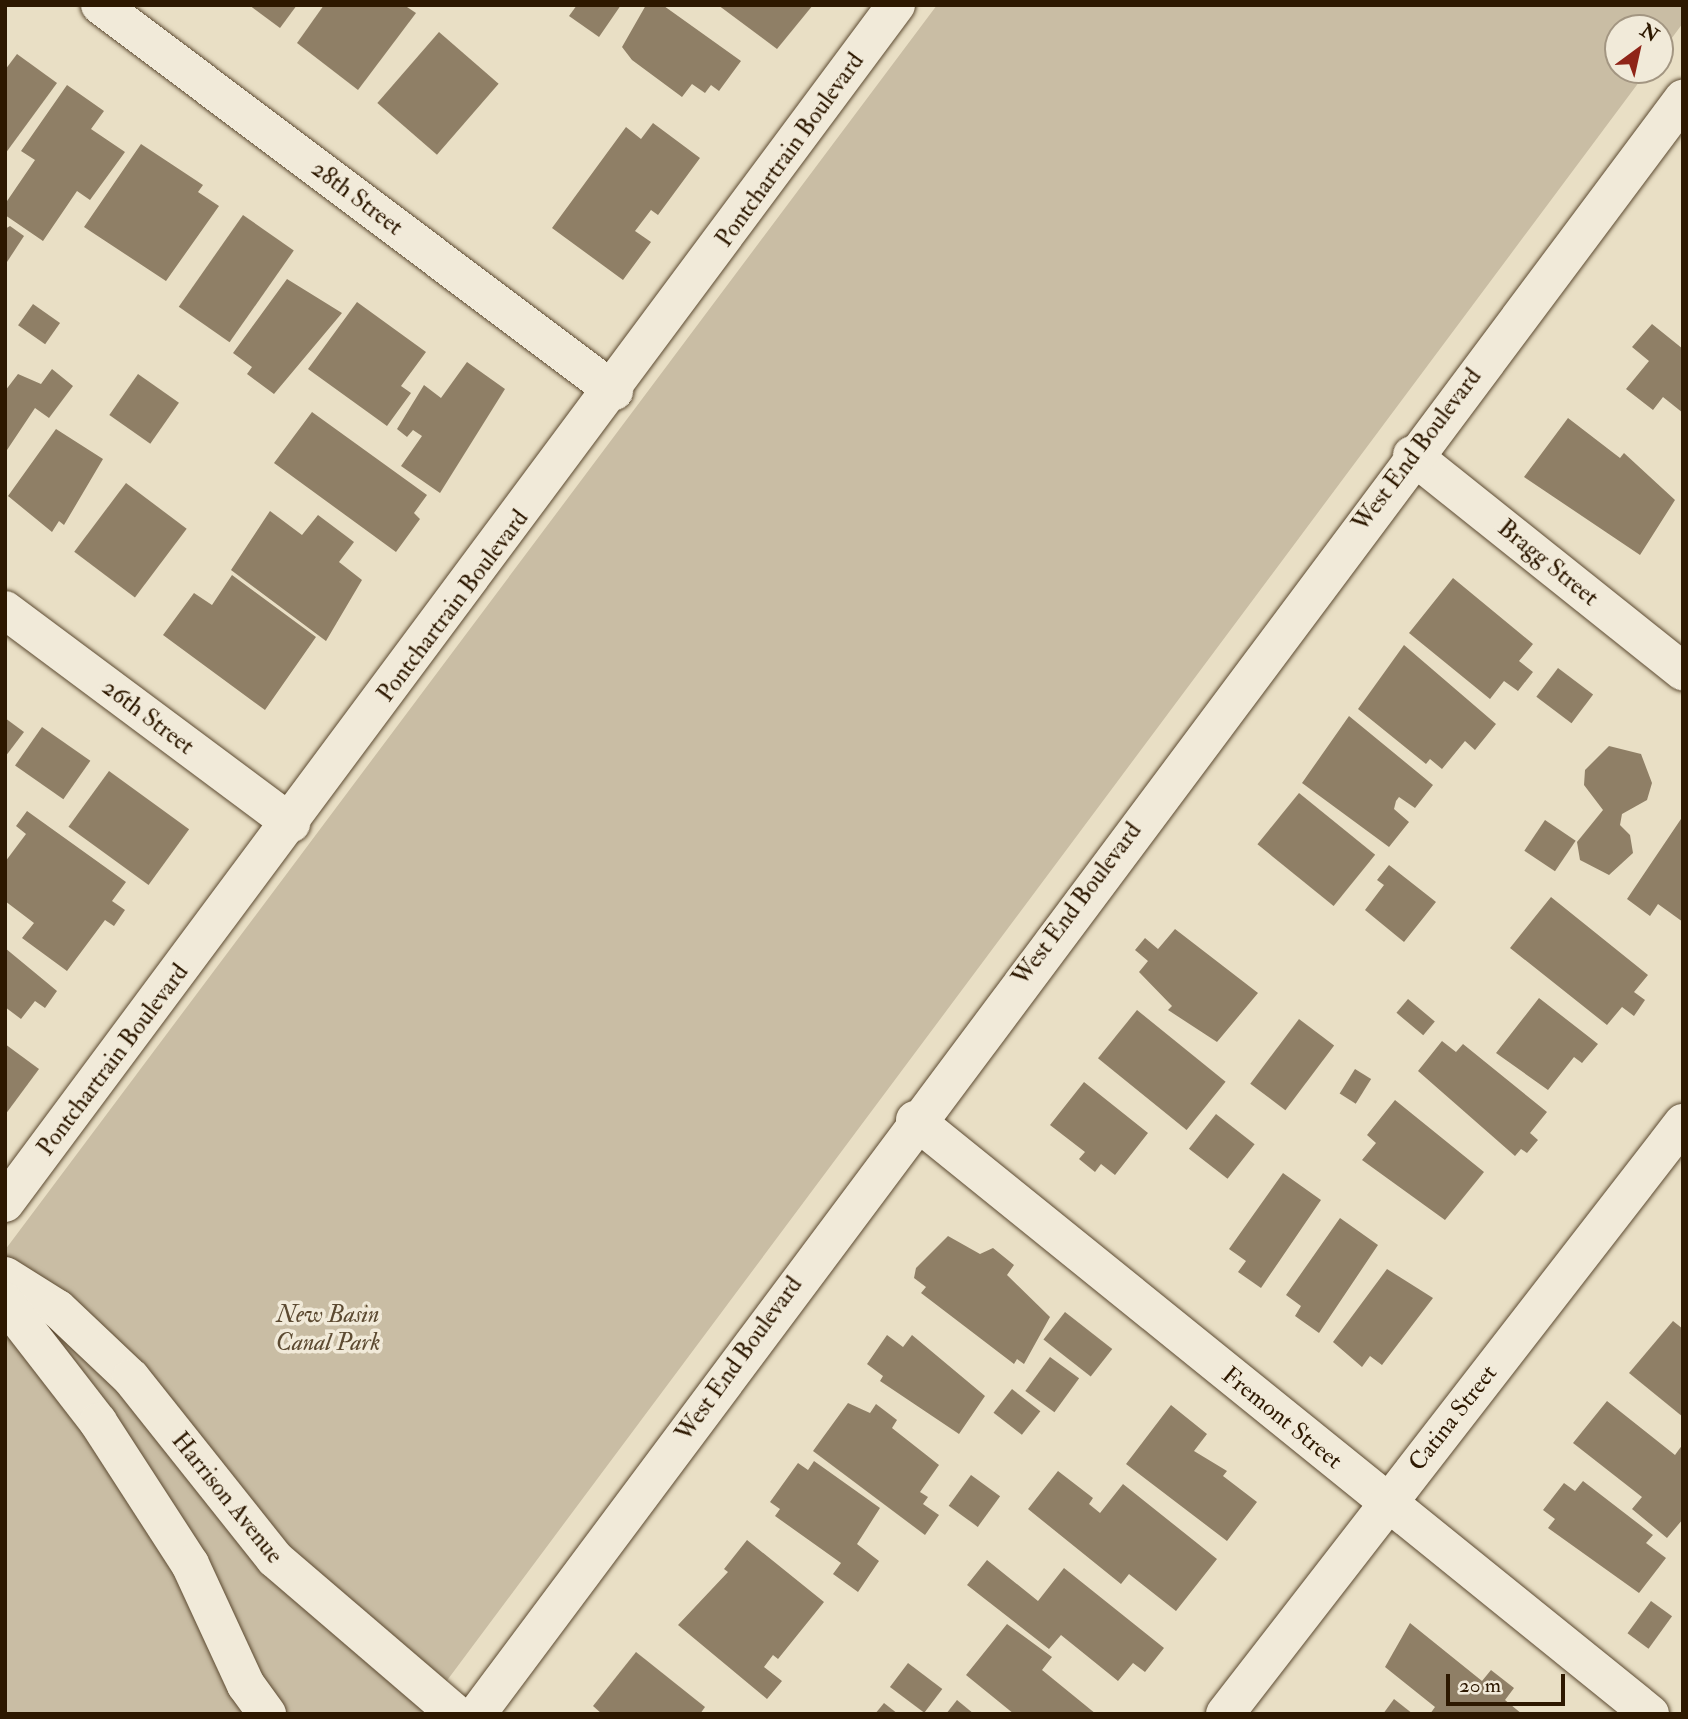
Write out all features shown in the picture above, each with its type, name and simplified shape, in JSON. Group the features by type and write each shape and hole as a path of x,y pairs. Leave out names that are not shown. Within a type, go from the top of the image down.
{"street":[{"name":"28th Street","path":"100,5 614,391"},
{"name":"Pontchartrain Boulevard","path":"5,1203 614,391 896,5"},
{"name":"West End Boulevard","path":"477,1714 915,1120 1412,455 1683,99"},
{"name":"Bragg Street","path":"1412,455 1683,671"},
{"name":"26th Street","path":"5,610 291,823"},
{"name":"Fremont Street","path":"915,1120 1650,1714"},
{"name":"Catina Street","path":"1225,1714 1683,1123"},
{"name":"Harrison Avenue","path":"5,1276 58,1309 131,1378 275,1559 456,1714"},
{"path":"5,1302 98,1422 190,1564 246,1685 267,1714"}],"green space":[{"name":"New Basin Canal Park","path":"937,5 1683,5 1683,23 1674,35 1674,14 1604,14 1604,84 1638,84 422,1714 5,1714 5,1250"}],"building":[{"path":"249,5 297,5 280,28"},
{"path":"324,5 404,5 416,13 358,90 297,43"},
{"path":"577,5 621,5 599,37 569,16"},
{"path":"646,5 664,6 741,61 719,91 711,85 705,93 692,84 682,97 632,60 622,47"},
{"path":"718,5 813,5 777,49"},
{"path":"439,32 499,84 437,155 377,103"},
{"path":"17,54 57,83 5,154 5,70"},
{"path":"67,85 104,111 91,129 125,152 90,200 77,191 43,241 5,215 5,204 35,160 21,151"},
{"path":"653,123 700,158 658,215 651,210 635,231 651,242 623,280 552,228 626,127 641,139"},
{"path":"141,144 203,185 198,192 219,206 166,281 84,227"},
{"path":"243,215 294,251 230,342 179,307"},
{"path":"10,226 24,236 7,262 5,229"},
{"path":"287,279 342,313 274,394 247,374 252,367 233,353"},
{"path":"357,302 426,352 401,386 411,393 387,426 308,369"},
{"path":"33,304 60,323 45,344 18,325"},
{"path":"1652,324 1683,349 1683,413 1663,397 1653,410 1626,389 1649,361 1632,347"},
{"path":"467,362 505,389 440,493 401,466 422,436 413,430 407,437 397,429 424,385 441,398"},
{"path":"52,369 73,386 49,418 35,408 5,453 5,391 18,374 41,384"},
{"path":"138,374 179,403 150,444 109,415"},
{"path":"312,412 427,495 414,513 420,519 396,552 274,463"},
{"path":"1568,418 1620,458 1624,453 1675,500 1640,555 1524,477"},
{"path":"56,429 103,459 64,525 59,521 52,532 8,496"},
{"path":"126,483 187,529 135,597 74,552"},
{"path":"270,511 302,535 318,515 354,542 339,562 362,580 326,641 231,570"},
{"path":"232,575 316,637 265,710 163,635 194,593 212,605"},
{"path":"1453,578 1533,644 1519,661 1533,672 1518,691 1504,681 1490,699 1409,633"},
{"path":"1404,645 1496,724 1475,750 1465,741 1442,769 1430,759 1426,764 1358,709"},
{"path":"1558,668 1593,694 1571,723 1536,697"},
{"path":"1349,716 1433,785 1415,808 1399,797 1396,801 1394,809 1409,822 1389,847 1302,783"},
{"path":"5,718 24,732 5,757"},
{"path":"42,727 90,761 63,799 15,766"},
{"path":"1609,746 1641,754 1652,783 1647,800 1622,814 1620,825 1630,835 1633,853 1609,875 1580,860 1577,842 1603,810 1584,785 1585,770"},
{"path":"109,771 189,829 149,885 68,827"},
{"path":"1299,793 1375,855 1334,906 1257,844"},
{"path":"27,811 126,882 112,901 125,910 114,926 105,920 67,971 22,938 34,923 5,901 5,862 26,834 16,826"},
{"path":"1683,816 1683,922 1658,904 1650,916 1627,899"},
{"path":"1545,820 1576,841 1555,871 1524,851"},
{"path":"1389,865 1436,902 1404,942 1365,910 1384,885 1377,880"},
{"path":"1551,897 1648,975 1634,992 1645,1000 1634,1016 1622,1007 1607,1025 1510,948"},
{"path":"1175,929 1258,993 1217,1042 1168,1010 1172,1006 1139,972 1148,961 1135,950 1145,938 1158,949"},
{"path":"5,948 57,991 45,1008 35,1001 21,1019 5,1007"},
{"path":"1539,998 1598,1044 1582,1063 1574,1057 1548,1090 1496,1053"},
{"path":"1408,999 1435,1021 1423,1035 1396,1013"},
{"path":"1137,1010 1226,1082 1187,1130 1098,1058"},
{"path":"1299,1019 1334,1045 1285,1110 1250,1084"},
{"path":"1442,1041 1456,1052 1463,1044 1547,1112 1530,1133 1538,1140 1527,1153 1521,1149 1515,1156 1418,1071"},
{"path":"5,1044 39,1069 5,1115"},
{"path":"1355,1069 1371,1079 1356,1104 1340,1094"},
{"path":"1084,1082 1148,1133 1115,1175 1101,1164 1095,1172 1079,1159 1085,1152 1050,1125"},
{"path":"1395,1100 1484,1172 1445,1220 1362,1160 1376,1143 1367,1135"},
{"path":"1216,1114 1255,1144 1228,1179 1189,1149"},
{"path":"1283,1173 1321,1200 1261,1288 1238,1272 1246,1261 1229,1249"},
{"path":"1340,1218 1378,1245 1319,1333 1295,1316 1301,1306 1286,1295"},
{"path":"948,1236 980,1254 993,1248 1014,1265 1007,1275 1050,1317 1024,1364 1017,1359 1014,1364 921,1293 926,1287 914,1278 916,1268"},
{"path":"1387,1269 1433,1298 1382,1365 1370,1356 1362,1367 1333,1342"},
{"path":"1065,1312 1112,1349 1091,1377 1043,1340"},
{"path":"1673,1321 1683,1329 1683,1417 1629,1373"},
{"path":"887,1335 903,1347 912,1335 985,1396 959,1434 880,1381 883,1376 867,1364"},
{"path":"1050,1357 1079,1378 1054,1412 1025,1391"},
{"path":"1012,1389 1040,1411 1022,1435 994,1413"},
{"path":"1607,1401 1675,1455 1683,1444 1683,1519 1667,1538 1632,1509 1642,1497 1573,1443"},
{"path":"848,1403 870,1413 876,1404 897,1420 892,1428 939,1465 920,1492 928,1497 923,1504 939,1515 925,1535 813,1451"},
{"path":"1171,1405 1207,1434 1194,1451 1227,1471 1223,1476 1257,1502 1227,1541 1126,1464"},
{"path":"814,1461 880,1508 857,1544 879,1561 858,1592 833,1574 841,1563 775,1516 780,1509 770,1502 798,1463 808,1470"},
{"path":"1058,1471 1093,1498 1089,1504 1100,1513 1123,1484 1217,1559 1176,1611 1129,1574 1121,1584 1028,1509"},
{"path":"971,1475 1000,1496 978,1527 949,1506"},
{"path":"1583,1481 1653,1535 1646,1543 1666,1558 1639,1593 1548,1528 1555,1519 1543,1510 1564,1483 1575,1491"},
{"path":"747,1540 824,1602 778,1659 773,1655 764,1667 782,1681 767,1699 678,1625 728,1572 724,1569"},
{"path":"987,1560 1038,1601 1064,1568 1164,1648 1145,1672 1133,1663 1118,1681 1061,1635 1049,1649 967,1585"},
{"path":"1651,1601 1672,1616 1649,1649 1627,1633"},
{"path":"1410,1623 1482,1681 1491,1670 1514,1688 1505,1700 1522,1714 1430,1714 1435,1707 1385,1667"},
{"path":"1007,1624 1052,1657 1042,1670 1096,1714 1014,1714 966,1675"},
{"path":"636,1652 705,1707 700,1714 602,1714 593,1706"},
{"path":"908,1663 942,1689 924,1713 890,1687"},
{"path":"1394,1699 1413,1714 1383,1714"},
{"path":"957,1700 974,1714 946,1714"},
{"path":"884,1703 898,1714 875,1714"}]}
